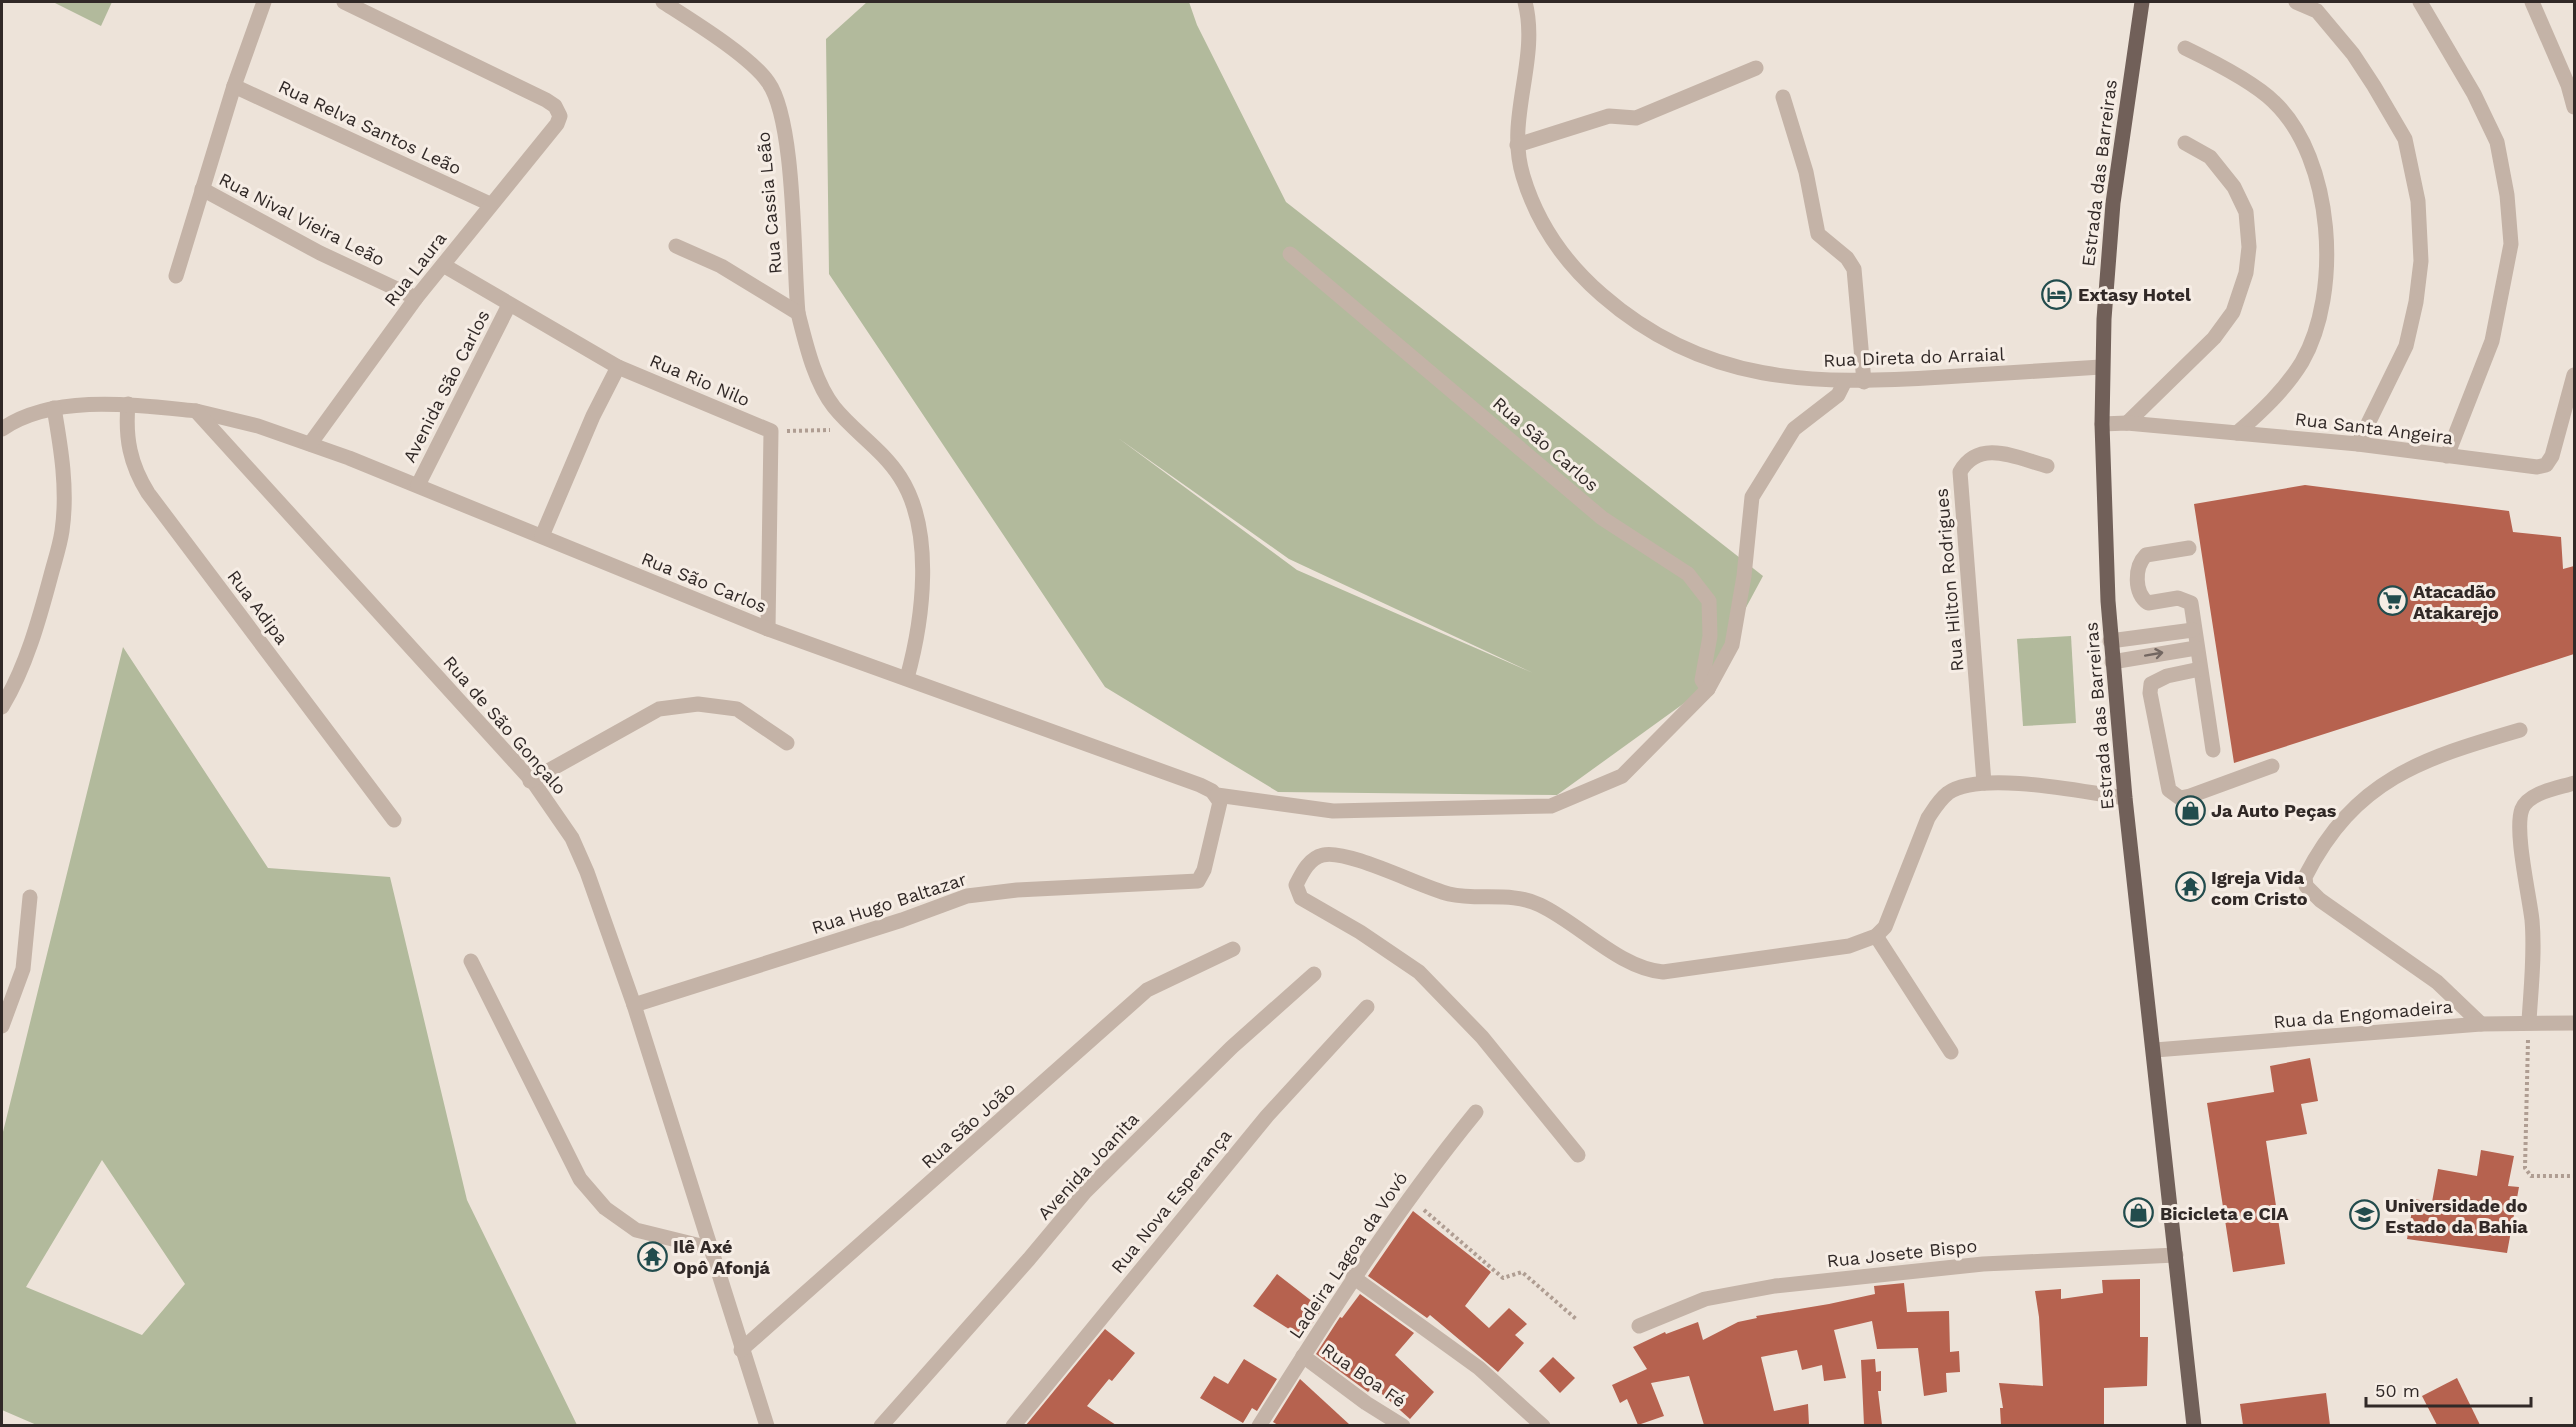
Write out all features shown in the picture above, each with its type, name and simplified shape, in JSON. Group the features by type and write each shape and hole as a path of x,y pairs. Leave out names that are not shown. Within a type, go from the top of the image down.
{"main road":[{"name":"Estrada das Barreiras","path":"2142,2 2113,203 2101,367 2102,424 2110,641 2125,798 2155,1050 2194,1425"}],"street":[{"name":"Rua Nival Vieira Leão","path":"176,276 234,86 264,2"},
{"name":"Rua Laura","path":"310,444 416,298 557,124 560,111 546,100 344,2"},
{"name":"Rua Cassia Leão","path":"663,2 713,35 762,75 777,98 783,126 792,202 798,313 819,380 833,405 854,430 885,456 901,479 912,505 919,537 921,610 907,678"},
{"name":"Rua Direta do Arraial","path":"1525,2 1528,45 1519,110 1517,145 1529,196 1543,225 1572,266 1613,305 1677,347 1758,374 1864,382 2101,367"},
{"path":"2296,2 2317,11 2354,54 2374,86 2405,139 2418,201 2421,261 2416,302 2406,346 2358,444"},
{"path":"2420,2 2474,94 2497,142 2507,195 2511,244 2492,341 2447,456"},
{"path":"2532,2 2568,85 2574,107"},
{"path":"2185,48 2216,63 2274,102 2304,142 2319,186 2326,240 2327,285 2315,330 2302,362 2270,404 2237,432"},
{"path":"1517,145 1609,116 1636,118 1756,68"},
{"name":"Rua Relva Santos Leão","path":"234,86 490,204"},
{"path":"1783,97 1806,172 1818,234 1847,258 1854,269 1864,382"},
{"path":"2127,423 2214,338 2233,312 2246,273 2249,248 2246,212 2235,187 2210,157 2185,143"},
{"name":"Rua Nival Vieira Leão","path":"202,189 320,253 416,298"},
{"name":"Rua Cassia Leão","path":"676,246 741,277 798,313"},
{"name":"Rua São Carlos","path":"1290,254 1602,518 1688,574 1709,601 1710,636 1702,680 1707,689"},
{"name":"Rua Rio Nilo","path":"443,265 618,367 771,431"},
{"name":"Avenida São Carlos","path":"418,485 509,305"},
{"path":"542,536 569,468 618,367"},
{"name":"Rua Santa Angeira","path":"2102,424 2127,423 2237,432 2358,444 2537,467 2546,465 2552,456 2574,375"},
{"path":"1217,795 1333,811 1551,806 1622,776 1707,689 1732,645 1744,576 1752,497 1794,429 1838,396 1845,381"},
{"path":"2,429 30,415 54,408 128,404 196,411"},
{"name":"Rua Adipa","path":"128,404 126,428 128,452 136,474 148,493 394,820"},
{"path":"2,707 19,675 33,635 62,531 64,486 61,446 54,408"},
{"name":"Rua São Carlos","path":"196,411 258,426 310,444 418,485 768,629 1200,785 1217,795"},
{"name":"Rua de São Gonçalo","path":"196,411 553,807 572,838 587,872 634,1005 741,1350 767,1425"},
{"path":"768,629 771,431"},
{"name":"Rua Hilton Rodrigues","path":"1984,783 1959,472 1971,458 1989,451 2047,466"},
{"path":"2189,548 2146,555 2141,559 2137,588 2140,597 2148,603 2178,598 2191,603 2193,630 2213,750"},
{"path":"2110,641 2193,630"},
{"path":"2112,662 2196,648"},
{"path":"2200,669 2167,676 2151,684 2150,693 2169,790 2180,798 2190,796 2272,766"},
{"path":"530,781 659,709 698,704 737,709 787,743"},
{"path":"2481,1024 2437,982 2320,900 2306,886 2305,877 2351,809 2387,781 2425,759 2520,730"},
{"path":"1578,1155 1482,1037 1419,972 1360,932 1301,898 1296,885 1306,866 1323,855 1354,861 1449,894 1470,897 1508,896 1538,904 1630,964 1650,971 1663,972 1849,946 1876,936 1892,914 1928,818 1936,804 1949,792 1966,785 1984,783 2125,798"},
{"path":"2529,1022 2533,960 2532,921 2520,827 2522,809 2529,799 2574,783"},
{"name":"Rua Hugo Baltazar","path":"634,1005 902,920 967,897 1017,890 1198,881 1204,870 1219,809 1217,795"},
{"path":"2,1026 23,969 30,897"},
{"path":"1876,936 1951,1052"},
{"name":"Rua São João","path":"741,1350 1147,990 1233,949"},
{"path":"471,961 580,1179 605,1208 636,1230 709,1248"},
{"name":"Avenida Joanita","path":"881,1425 1029,1259 1085,1191 1232,1047 1314,974"},
{"name":"Rua Nova Esperança","path":"1013,1425 1267,1116 1367,1007"},
{"name":"Rua da Engomadeira","path":"2155,1050 2481,1024 2574,1023"},
{"name":"Ladeira Lagoa da Vovó","path":"1259,1425 1353,1277 1410,1197 1476,1112"},
{"name":"Rua Josete Bispo","path":"1639,1326 1705,1299 1775,1286 1983,1264 2176,1255"},
{"path":"1353,1277 1479,1368 1543,1425"},
{"name":"Rua Boa Fé","path":"1304,1356 1366,1403 1403,1425"}],"path":[{"path":"771,431 854,430"},
{"path":"2529,1022 2525,1163 2531,1176 2574,1176"},
{"path":"1410,1197 1503,1278 1522,1272 1576,1319"}],"green space":[{"path":"53,2 112,2 101,26"},
{"path":"867,2 1189,2 1197,25 1286,202 1763,576 1701,691 1557,795 1278,792 1105,687 829,274 826,39","holes":["1118,438 1289,559 1533,673 1297,570"]},
{"path":"2071,636 2076,723 2023,726 2017,639"},
{"path":"123,647 268,868 390,877 467,1200 577,1425 39,1426 2,1410 2,1136","holes":["102,1160 185,1284 142,1335 26,1287"]}],"building":[{"name":"Atacadão Atakarejo","path":"2305,485 2509,511 2513,532 2561,537 2563,569 2574,566 2574,654 2234,763 2194,504"},
{"path":"2310,1058 2318,1101 2301,1104 2307,1134 2266,1141 2285,1264 2233,1272 2207,1103 2274,1092 2270,1066"},
{"path":"2481,1150 2514,1156 2508,1186 2519,1187 2507,1253 2407,1239 2414,1199 2432,1202 2438,1169 2477,1176"},
{"path":"1413,1211 1491,1272 1465,1306 1489,1328 1509,1308 1527,1324 1515,1335 1524,1343 1498,1372 1430,1315 1427,1318 1368,1276"},
{"path":"1277,1274 1322,1309 1303,1338 1253,1306"},
{"path":"2140,1279 2140,1337 2148,1337 2147,1386 2104,1388 2104,1425 2001,1425 2000,1408 2003,1408 1999,1383 2043,1386 2039,1317 2035,1291 2061,1289 2061,1299 2103,1293 2102,1280"},
{"path":"1904,1283 1907,1312 1949,1311 1950,1352 1959,1351 1960,1372 1946,1373 1947,1392 1924,1396 1918,1348 1877,1349 1872,1321 1834,1330 1846,1378 1824,1381 1822,1365 1802,1370 1797,1350 1761,1357 1774,1411 1808,1404 1809,1425 1704,1425 1689,1376 1651,1383 1664,1416 1638,1425 1627,1399 1620,1403 1612,1385 1647,1369 1633,1347 1665,1332 1666,1334 1698,1322 1703,1340 1738,1322 1757,1318 1756,1316 1875,1294 1874,1286"},
{"path":"1360,1294 1414,1333 1395,1355 1434,1392 1410,1419 1373,1386 1368,1392 1316,1354 1340,1317 1342,1318"},
{"path":"1105,1329 1135,1353 1112,1381 1109,1379 1087,1406 1116,1425 1026,1425"},
{"path":"1553,1357 1575,1378 1560,1393 1539,1371"},
{"path":"1244,1359 1277,1379 1257,1411 1252,1408 1243,1423 1200,1398 1214,1376 1228,1384"},
{"path":"1875,1359 1876,1372 1881,1371 1881,1391 1878,1391 1882,1425 1864,1425 1861,1360"},
{"path":"2457,1378 2480,1425 2437,1425 2422,1396"},
{"path":"1300,1379 1350,1425 1278,1425 1273,1422"},
{"path":"2326,1393 2330,1425 2243,1425 2240,1404"}],"place":[{"name":"Extasy Hotel","path":"2057,294"},
{"name":"Atacadão Atakarejo","path":"2392,601"},
{"name":"Ja Auto Peças","path":"2190,810"},
{"name":"Igreja Vida com Cristo","path":"2190,887"},
{"name":"Bicicleta e CIA","path":"2139,1213"},
{"name":"Universidade do Estado da Bahia","path":"2364,1215"},
{"name":"Ilê Axé Opô Afonjá","path":"652,1256"}]}
